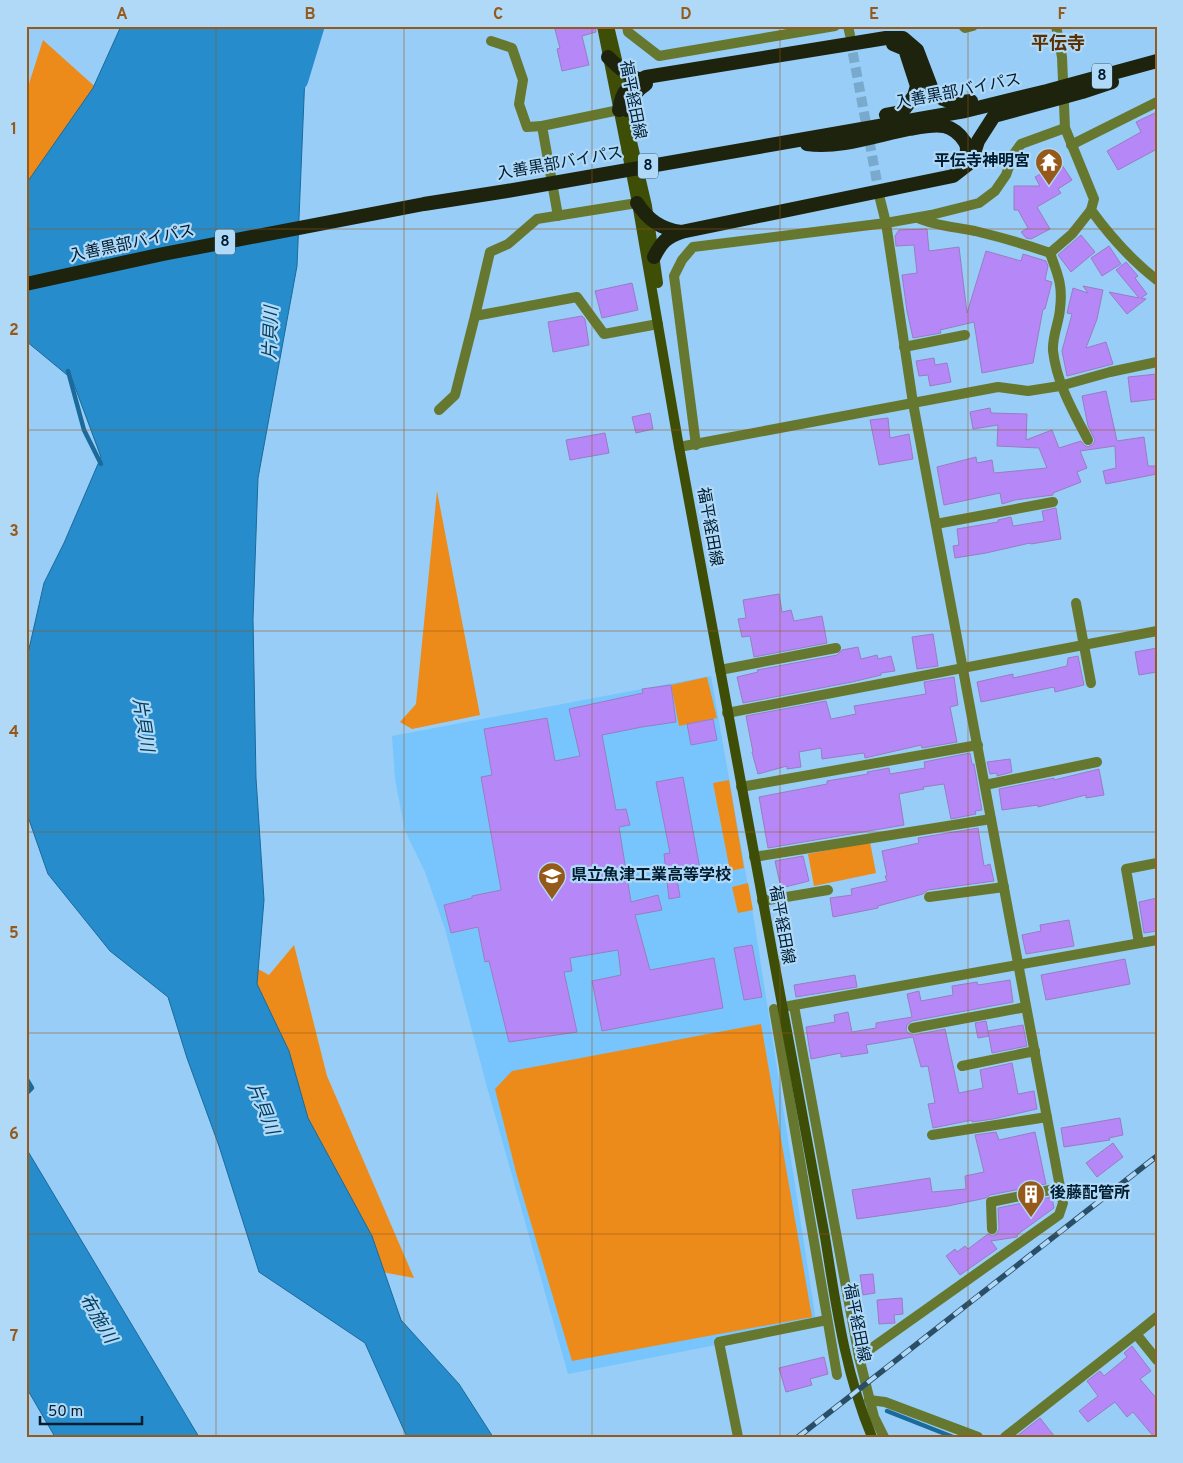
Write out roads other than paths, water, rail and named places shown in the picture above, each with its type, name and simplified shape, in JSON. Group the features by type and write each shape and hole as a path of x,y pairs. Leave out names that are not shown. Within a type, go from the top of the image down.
{"highway":[{"path":"623,110 621,95 644,79 886,38 903,38 917,50 933,92 943,99 954,103 1046,93"},
{"path":"615,60 634,79 644,79 891,42 905,50 916,86 914,96 902,112 819,129 789,141"},
{"name":"入善黒部バイパス","path":"26,284 163,254 424,204 965,111 1046,93 1157,61"},
{"path":"623,110 644,79"},
{"path":"644,208 659,226 682,228 953,176 971,162 978,141 994,116 1046,93"},
{"path":"651,253 660,243 682,228 932,174 955,166 964,159 968,148 965,142 953,130 942,126 923,127 841,144 814,145 789,141"},
{"path":"644,208 682,228"},
{"path":"651,253 658,233 665,228"}],"main road":[{"name":"福平経田線","path":"602,26 615,60 624,92"},
{"name":"福平経田線","path":"609,26 623,110 644,208 670,356 674,415"},
{"name":"福平経田線","path":"644,208 651,253 658,324 762,901 778,1008 824,1237 842,1343 859,1405 872,1437"}],"street":[{"path":"627,26 628,32 659,56 835,26"},
{"path":"963,26 965,28 973,26"},
{"path":"1050,253 1072,234 1090,210 1094,199 1065,128 1062,57 1056,26"},
{"path":"491,41 512,48 522,80 519,104 527,127 542,126 623,110"},
{"path":"1071,145 1157,102"},
{"path":"542,126 558,216"},
{"path":"696,445 674,276 682,260 693,247 886,223 918,218 979,203 995,192 1006,175 1013,155 1020,144 1065,128"},
{"path":"858,1357 1059,1215 1063,1203 913,403 886,223 880,199"},
{"path":"439,410 455,395 490,252 508,244 537,219 644,208"},
{"path":"1090,210 1114,240 1146,272 1157,280"},
{"path":"918,218 926,222 976,231 1020,242 1050,253 1061,283 1060,310 1054,333 1053,350 1060,386 1088,440"},
{"path":"475,316 577,297 604,334 658,324"},
{"path":"904,347 965,335"},
{"path":"679,447 998,387 1028,391 1060,386 1110,372 1157,362"},
{"path":"936,524 1053,502"},
{"path":"1076,603 1091,683"},
{"path":"727,713 1157,631"},
{"path":"720,670 836,648"},
{"path":"741,787 978,745"},
{"path":"985,785 1097,762"},
{"path":"754,857 992,819"},
{"path":"1140,943 1126,869 1157,863"},
{"path":"929,897 1004,887"},
{"path":"762,901 828,890"},
{"path":"837,1375 778,1008 1157,940"},
{"path":"794,1006 858,1357 874,1417 884,1437"},
{"path":"913,1028 1026,1007"},
{"path":"962,1066 1034,1051"},
{"path":"932,1135 1047,1117"},
{"path":"992,1229 991,1202 1060,1188"},
{"path":"1005,1437 1157,1317"},
{"path":"738,1437 719,1342 827,1320"},
{"path":"1136,1334 1157,1360"},
{"path":"869,1400 884,1402 978,1437"}],"water":[{"path":"121,26 307,26 297,266 258,478 253,619 256,778 264,900 257,984 289,1051 308,1118 372,1236 401,1320 459,1384 493,1437 407,1437 365,1343 259,1272 219,1146 187,1058 168,997 110,951 48,874 26,811 26,662 44,583 64,543 101,457 72,379 26,341 26,184 93,88"},
{"name":"布施川","path":"26,1148 199,1437 55,1437 26,1387"}],"waterway":[{"name":"片貝川","path":"296,79 312,26"},
{"path":"68,371 84,430 101,464"},
{"path":"26,1078 32,1088 26,1094"},
{"path":"887,1411 953,1437"}],"tunnel":[{"path":"850,38 880,198"}],"railway":[{"path":"798,1437 1157,1156"}],"place":[{"name":"平伝寺神明宮","path":"1049,186"},
{"name":"県立魚津工業高等学校","path":"552,900"},
{"name":"後藤配管所","path":"1031,1218"}],"district":[{"name":"平伝寺","path":"1058,44"}]}
